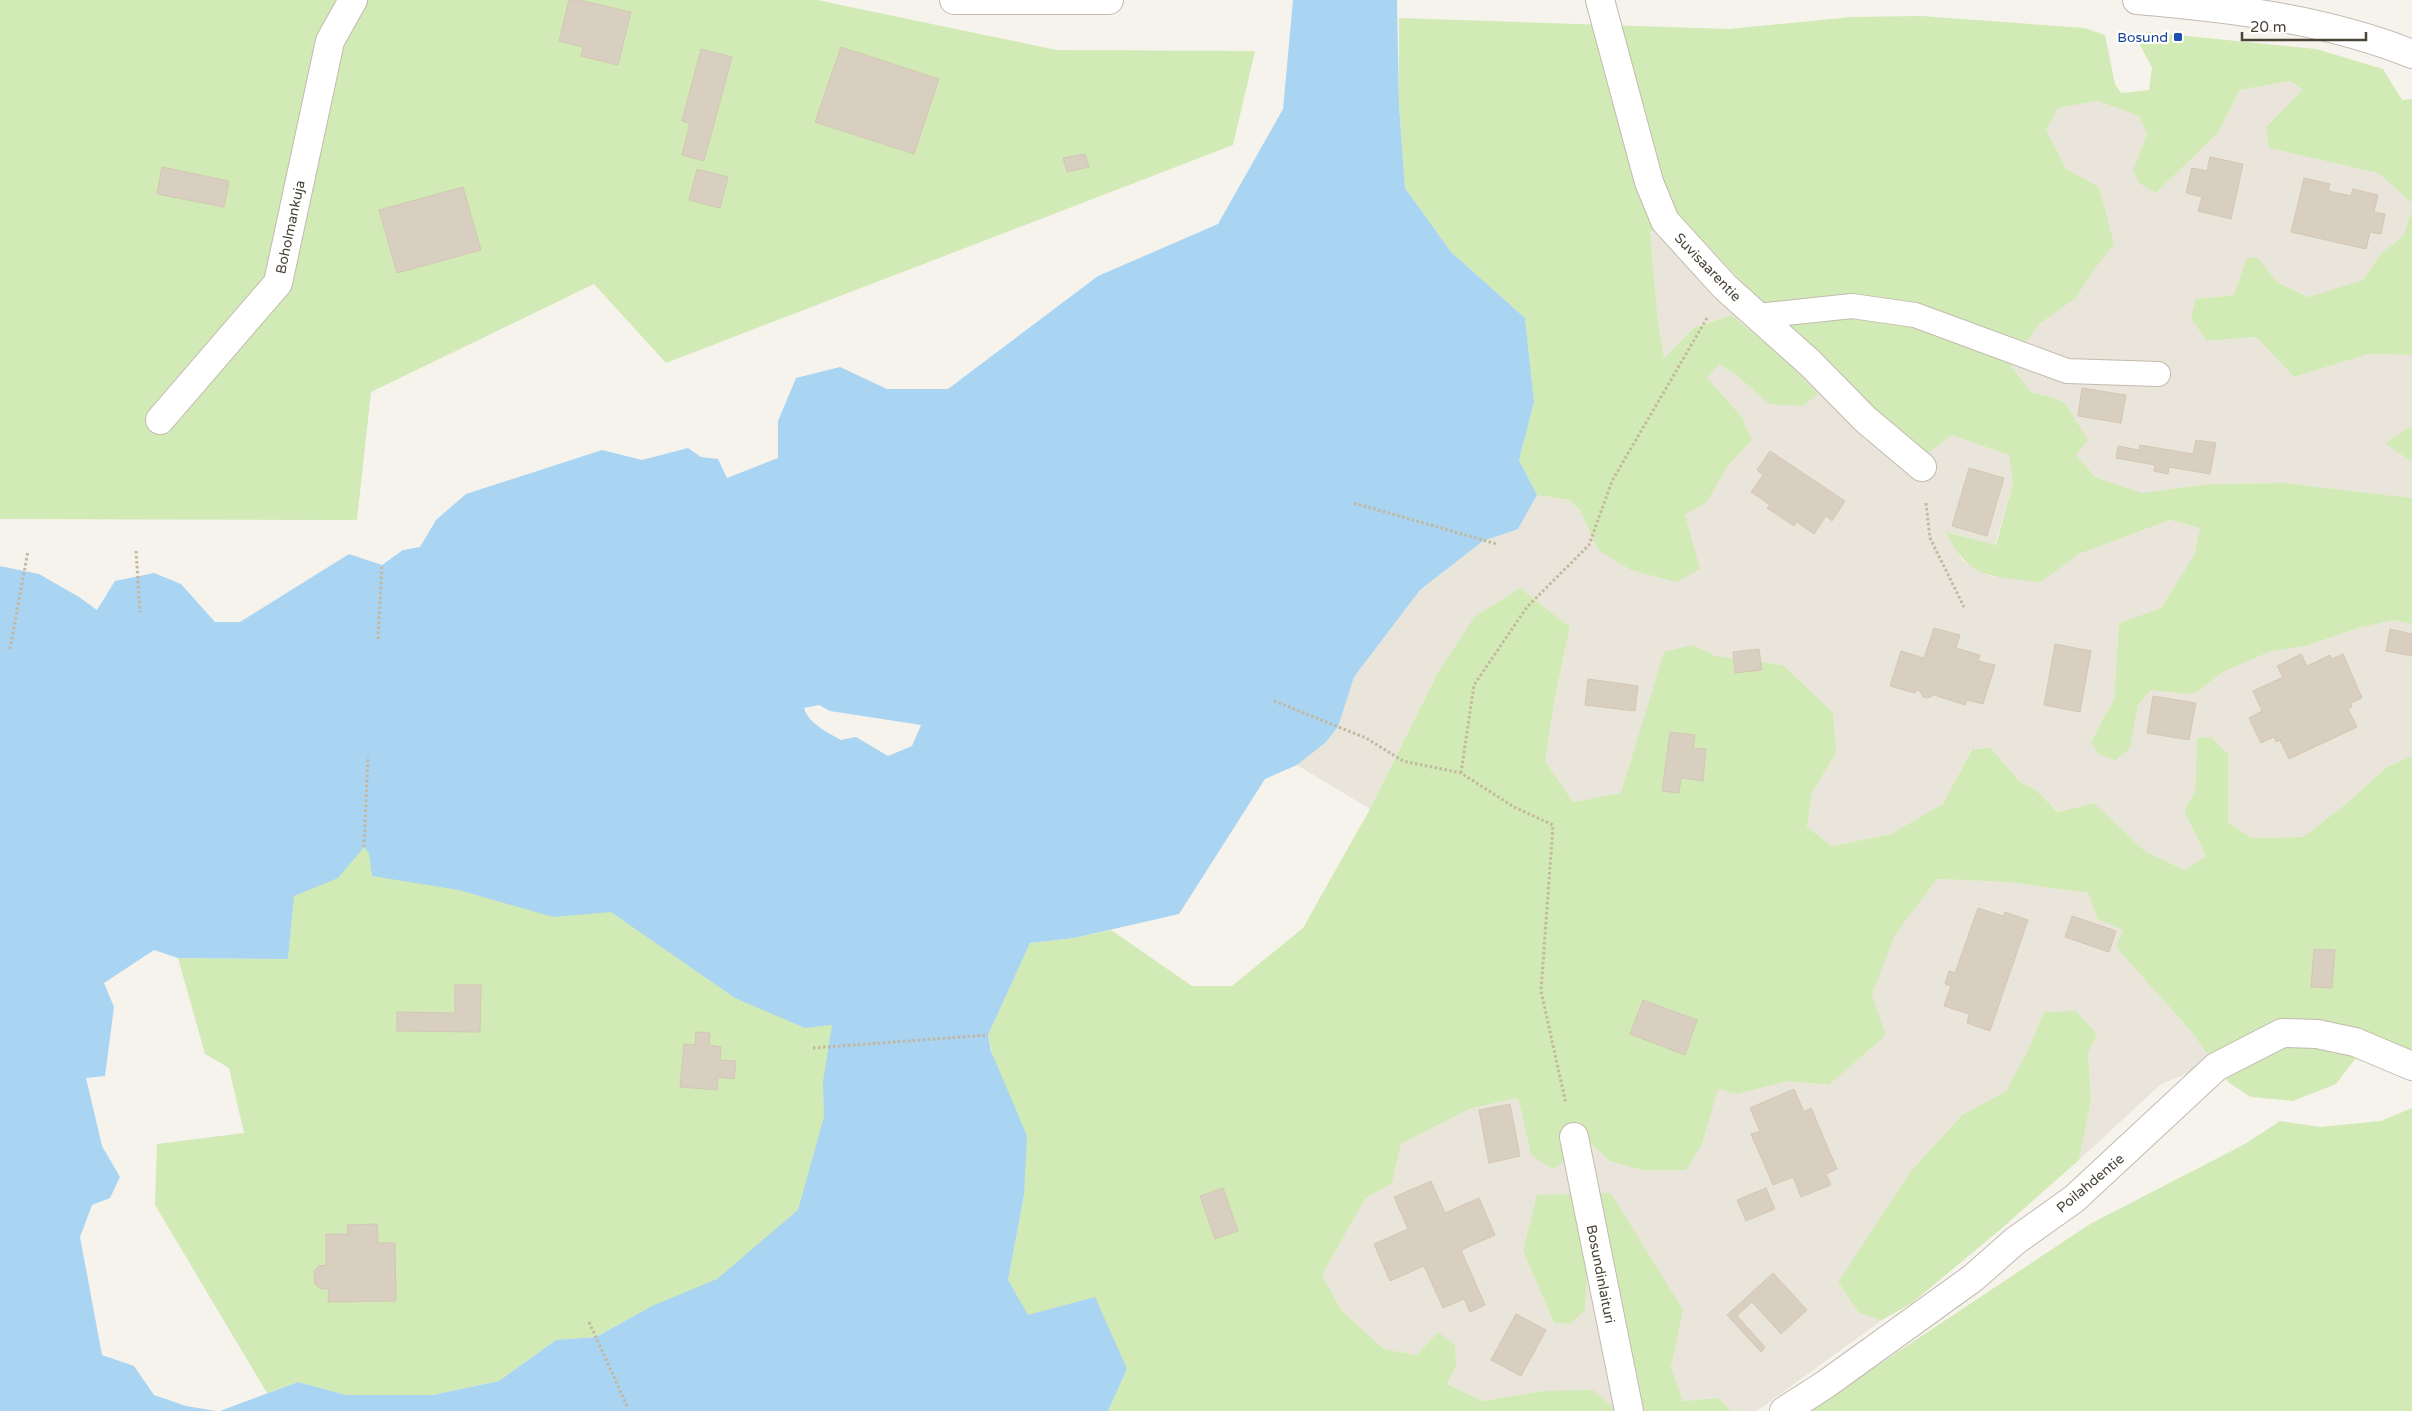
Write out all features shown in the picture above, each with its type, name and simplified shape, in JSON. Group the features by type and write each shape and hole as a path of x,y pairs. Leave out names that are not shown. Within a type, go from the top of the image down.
{"street":[{"name":"Boholmankuja","path":"160,420 278,283 330,41 353,0"},
{"path":"954,0 1109,0"},
{"name":"Suvisaarentie","path":"1600,0 1649,182 1665,221 1725,287 1810,363 1865,419 1922,467"},
{"path":"2136,0 2205,3 2265,14 2337,29 2412,54"},
{"name":"Poilahdentie","path":"1784,1411 1826,1384 1973,1278 2015,1241 2074,1200 2216,1067 2282,1033 2317,1034 2355,1042 2412,1066"},
{"name":"Bosundinlaituri","path":"1574,1137 1629,1411"}],"lane":[{"path":"1758,316 1788,311 1861,308 1914,316 2067,371 2158,374"}],"path":[{"path":"1461,773 1474,685 1527,607 1589,544 1612,481 1725,287"},
{"path":"1922,467 1930,538 1964,608"},
{"path":"1354,503 1497,544"},
{"path":"10,650 28,551"},
{"path":"136,551 140,612"},
{"path":"378,639 382,565"},
{"path":"1274,702 1366,738 1403,760 1461,773 1514,807 1552,825 1541,991 1574,1137"},
{"path":"364,847 368,756"},
{"path":"814,1048 988,1035"},
{"path":"589,1322 628,1408"}],"shaded area":[{"path":"2290,81 2304,90 2266,127 2269,148 2378,173 2412,203 2412,210 2403,236 2381,254 2363,280 2310,297 2277,282 2257,257 2234,295 2196,299 2208,341 2256,337 2294,377 2369,354 2412,355 2412,426 2386,443 2412,462 2412,498 2283,483 2209,484 2142,493 2095,477 2076,455 2087,440 2065,403 2055,398 2031,392 2011,366 2038,325 2076,298 2093,271 2099,188 2066,169 2046,130 2058,108 2098,101 2139,116 2147,134 2133,170 2156,193 2219,132 2240,90"},
{"path":"1691,228 1739,279 1814,347 1856,398 2009,455 2013,483 1995,545 1947,532 1963,561 1990,576 2040,581 2079,554 2170,520 2200,528 2194,555 2161,608 2119,623 2114,699 2091,742 2130,748 2138,705 2151,689 2189,694 2198,691 2225,671 2272,651 2306,646 2355,629 2393,620 2412,624 2412,756 2387,767 2346,804 2303,837 2250,838 2228,822 2228,796 2197,738 2195,792 2184,811 2206,856 2185,870 2146,852 2094,803 2059,812 2036,790 2019,781 1991,748 1971,749 1944,804 1891,834 1832,846 1807,827 1812,793 1836,753 1783,665 1716,656 1692,645 1630,767 1621,793 1573,802 1545,761 1556,692 1570,627 1520,588 1474,617 1437,674 1370,809 1297,765 1325,743 1338,727 1354,677 1420,590 1483,541 1518,529 1537,495 1567,500 1580,510 1598,550 1685,515 1707,502 1727,467 1752,440 1742,417 1706,377 1719,364 1735,374 1769,404 1817,394 1782,356 1731,315 1694,328 1664,358 1658,321 1650,230"},
{"path":"1937,879 2009,882 2088,893 2097,919 2123,930 2117,947 2191,1031 2214,1062 2160,1085 2079,1160 2091,1100 2088,1053 2097,1035 2044,1013 2029,1048 2006,1091 1962,1115 1911,1171 1838,1282 1859,1313 1882,1320 1757,1411 1731,1411 1719,1398 1683,1401 1671,1367 1682,1310 1611,1193 1523,1251 1554,1323 1570,1324 1586,1266 1622,1411 1542,1391 1482,1401 1447,1384 1456,1366 1438,1332 1417,1355 1384,1349 1342,1311 1322,1275 1365,1199 1392,1183 1401,1144 1469,1109 1518,1098 1531,1155 1590,1143 1610,1161 1641,1170 1686,1170 1702,1144 1718,1088 1737,1094 1788,1081 1829,1085 1886,1035 1872,995 1895,935"}],"green space":[{"path":"0,0 817,0 1057,50 1255,51 1233,145 666,363 594,284 371,392 357,520 0,519"},
{"path":"1921,16 2084,28 2105,35 2115,84 2121,93 2149,90 2152,68 2140,45 2147,32 2316,49 2383,69 2402,100 2412,99 2412,203 2378,173 2269,148 2266,127 2303,90 2290,81 2240,90 2219,132 2156,193 2139,183 2133,170 2147,134 2139,116 2098,101 2058,108 2046,130 2066,169 2099,187 2114,244 2093,271 2076,298 2038,325 2011,366 2031,392 2055,398 2065,403 2088,440 2076,455 2095,477 2142,493 2209,484 2283,483 2412,498 2412,624 2393,620 2355,629 2306,646 2272,651 2225,671 2198,691 2189,694 2151,690 2138,705 2130,748 2116,760 2100,755 2091,742 2114,699 2119,623 2161,608 2194,555 2200,528 2170,520 2079,554 2040,582 1995,576 1973,567 1963,559 1946,532 1996,545 2013,483 2009,455 1952,435 1924,456 1856,398 1814,347 1739,279 1691,228 1650,231 1658,321 1664,358 1694,328 1731,315 1782,356 1818,394 1803,406 1769,404 1735,374 1719,364 1707,378 1742,417 1752,440 1727,467 1707,502 1685,515 1700,569 1676,582 1631,570 1598,550 1580,510 1568,500 1537,495 1519,460 1534,402 1525,318 1451,252 1405,188 1399,105 1399,18 1728,29 1852,17"},
{"path":"2412,210 2412,355 2369,354 2294,377 2256,337 2207,341 2191,318 2196,299 2234,295 2247,258 2257,257 2277,282 2309,297 2363,280 2381,254 2403,236"},
{"path":"2412,426 2412,462 2385,443"},
{"path":"1520,588 1570,627 1556,692 1545,761 1573,802 1621,793 1664,652 1692,645 1716,656 1783,665 1833,713 1836,753 1812,793 1807,827 1832,846 1891,834 1943,804 1972,749 1991,748 2019,781 2036,790 2058,812 2094,803 2146,852 2185,870 2206,856 2184,811 2195,792 2197,738 2211,737 2228,754 2228,822 2251,838 2303,837 2346,804 2387,767 2412,756 2412,1067 2359,1054 2336,1084 2293,1101 2251,1097 2229,1083 2191,1031 2116,947 2123,930 2097,919 2088,893 2009,882 1937,879 1895,935 1872,995 1886,1035 1829,1085 1788,1081 1737,1094 1718,1089 1702,1144 1686,1170 1641,1170 1610,1161 1590,1143 1553,1169 1531,1155 1518,1098 1469,1109 1401,1144 1392,1183 1365,1199 1322,1275 1342,1311 1384,1349 1417,1355 1438,1332 1455,1345 1456,1366 1447,1384 1482,1401 1542,1391 1593,1390 1617,1411 1108,1411 1127,1369 1027,1315 1008,1280 1024,1195 988,1035 1030,943 1074,938 1111,930 1192,986 1232,986 1303,928 1370,809 1437,674 1474,617"},
{"path":"300,815 805,929 859,1091 767,1312 652,1306 596,1337 556,1340 499,1381 433,1395 346,1395 298,1382 267,1393 155,1205 157,1144 244,1133 229,1068 205,1054 178,958 288,959"},
{"path":"2076,1011 2097,1035 2088,1053 2091,1100 2079,1160 2002,1228 1912,1303 1882,1320 1859,1313 1838,1282 1911,1171 1962,1115 2006,1091 2029,1048 2044,1012"},
{"path":"2412,1108 2412,1411 1809,1411 2090,1224 2245,1144 2280,1121 2321,1127 2381,1121"},
{"path":"1611,1193 1683,1310 1671,1367 1683,1401 1719,1398 1731,1411 1622,1411 1587,1266 1585,1310 1570,1324 1554,1323 1523,1251 1537,1195"}],"water":[{"path":"1293,0 1397,0 1399,105 1405,188 1451,252 1525,318 1534,402 1519,460 1537,495 1518,529 1483,541 1420,590 1354,677 1338,727 1325,743 1297,765 1265,779 1179,914 1074,938 1030,943 988,1035 991,1051 1027,1136 1024,1195 1008,1280 1028,1315 1095,1297 1127,1369 1108,1411 220,1411 298,1382 346,1395 433,1395 499,1381 556,1340 596,1337 652,1306 717,1279 798,1210 824,1117 823,1082 832,1025 805,1028 735,998 611,912 553,917 459,890 372,876 369,854 364,847 338,878 294,896 288,959 178,958 154,950 104,983 114,1007 105,1076 86,1078 102,1146 120,1177 110,1198 92,1205 80,1237 102,1355 134,1366 154,1395 186,1406 216,1411 0,1411 0,566 39,574 79,597 97,610 115,581 154,573 181,584 215,622 240,622 349,554 382,565 403,550 420,547 436,520 466,494 602,450 642,460 688,448 701,457 718,459 727,478 778,458 778,421 796,378 840,367 887,389 948,389 1098,276 1218,224 1283,109","holes":["819,705 830,711 921,725 912,746 888,756 856,737 841,740 830,734 814,723 806,714 804,708"]}],"building":[{"path":"569,0 579,0 631,12 618,65 581,56 583,47 559,41"},
{"path":"841,47 939,79 914,154 815,122"},
{"path":"701,49 732,57 704,161 682,155 690,123 682,121"},
{"path":"1085,154 1089,167 1067,172 1063,158"},
{"path":"2210,157 2243,164 2231,219 2198,211 2202,197 2186,193 2192,168 2207,171"},
{"path":"162,167 229,181 224,207 157,194"},
{"path":"697,169 728,177 720,208 689,200"},
{"path":"2304,178 2330,184 2328,191 2351,196 2353,189 2378,195 2374,212 2385,214 2381,234 2370,232 2366,249 2291,232"},
{"path":"463,187 481,250 397,273 379,210"},
{"path":"2082,388 2126,395 2121,423 2078,416"},
{"path":"2196,440 2216,443 2210,474 2169,467 2168,474 2154,471 2155,465 2116,458 2118,446 2139,450 2140,445 2193,454"},
{"path":"1770,451 1845,501 1832,521 1826,516 1814,534 1797,522 1794,526 1767,508 1770,505 1751,492 1763,475 1757,470"},
{"path":"1969,468 2004,478 1987,536 1952,526"},
{"path":"1934,628 1960,635 1956,648 1980,655 1978,661 1995,665 1983,704 1967,700 1965,705 1934,695 1928,698 1923,697 1920,691 1916,690 1915,693 1890,686 1901,651 1924,658"},
{"path":"2390,629 2412,634 2412,656 2386,651"},
{"path":"2055,644 2091,651 2080,712 2044,705"},
{"path":"1759,649 1762,670 1735,673 1733,652"},
{"path":"2301,654 2307,666 2330,655 2332,659 2343,654 2362,698 2351,703 2352,707 2348,709 2357,727 2289,759 2280,740 2276,742 2274,737 2261,743 2249,718 2262,711 2253,691 2283,677 2277,666"},
{"path":"1588,679 1638,686 1635,711 1585,705"},
{"path":"2153,696 2196,703 2189,740 2147,733"},
{"path":"1670,732 1695,735 1693,748 1706,749 1703,781 1681,778 1679,793 1662,791"},
{"path":"1978,908 2003,916 2005,912 2028,920 1990,1031 1967,1023 1969,1014 1944,1006 1951,986 1945,984 1949,971 1955,973"},
{"path":"2072,916 2116,931 2109,952 2065,937"},
{"path":"2314,949 2335,950 2332,988 2311,987"},
{"path":"455,985 481,985 480,1032 397,1031 397,1012 455,1013"},
{"path":"1643,1000 1697,1020 1685,1055 1630,1034"},
{"path":"696,1032 710,1033 709,1045 721,1047 720,1060 736,1061 734,1079 718,1077 717,1090 680,1087 684,1044 695,1045"},
{"path":"1794,1089 1804,1112 1811,1108 1837,1169 1826,1174 1831,1185 1801,1197 1793,1177 1773,1185 1751,1134 1760,1131 1750,1108"},
{"path":"1510,1104 1520,1156 1489,1163 1479,1110"},
{"path":"1431,1181 1445,1213 1479,1198 1495,1235 1461,1250 1485,1305 1470,1312 1464,1299 1443,1308 1424,1266 1390,1281 1374,1244 1408,1229 1394,1197"},
{"path":"1223,1188 1238,1231 1215,1239 1200,1196"},
{"path":"1766,1188 1775,1209 1746,1221 1737,1200"},
{"path":"377,1224 378,1243 395,1243 396,1301 328,1302 329,1289 321,1289 315,1284 314,1271 319,1266 326,1265 326,1234 348,1234 347,1225"},
{"path":"1773,1273 1807,1310 1781,1334 1752,1302 1737,1316 1765,1347 1761,1352 1727,1315"},
{"path":"1516,1314 1546,1330 1521,1376 1491,1360"}],"place":[{"name":"Bosund","path":"2178,37"}]}
